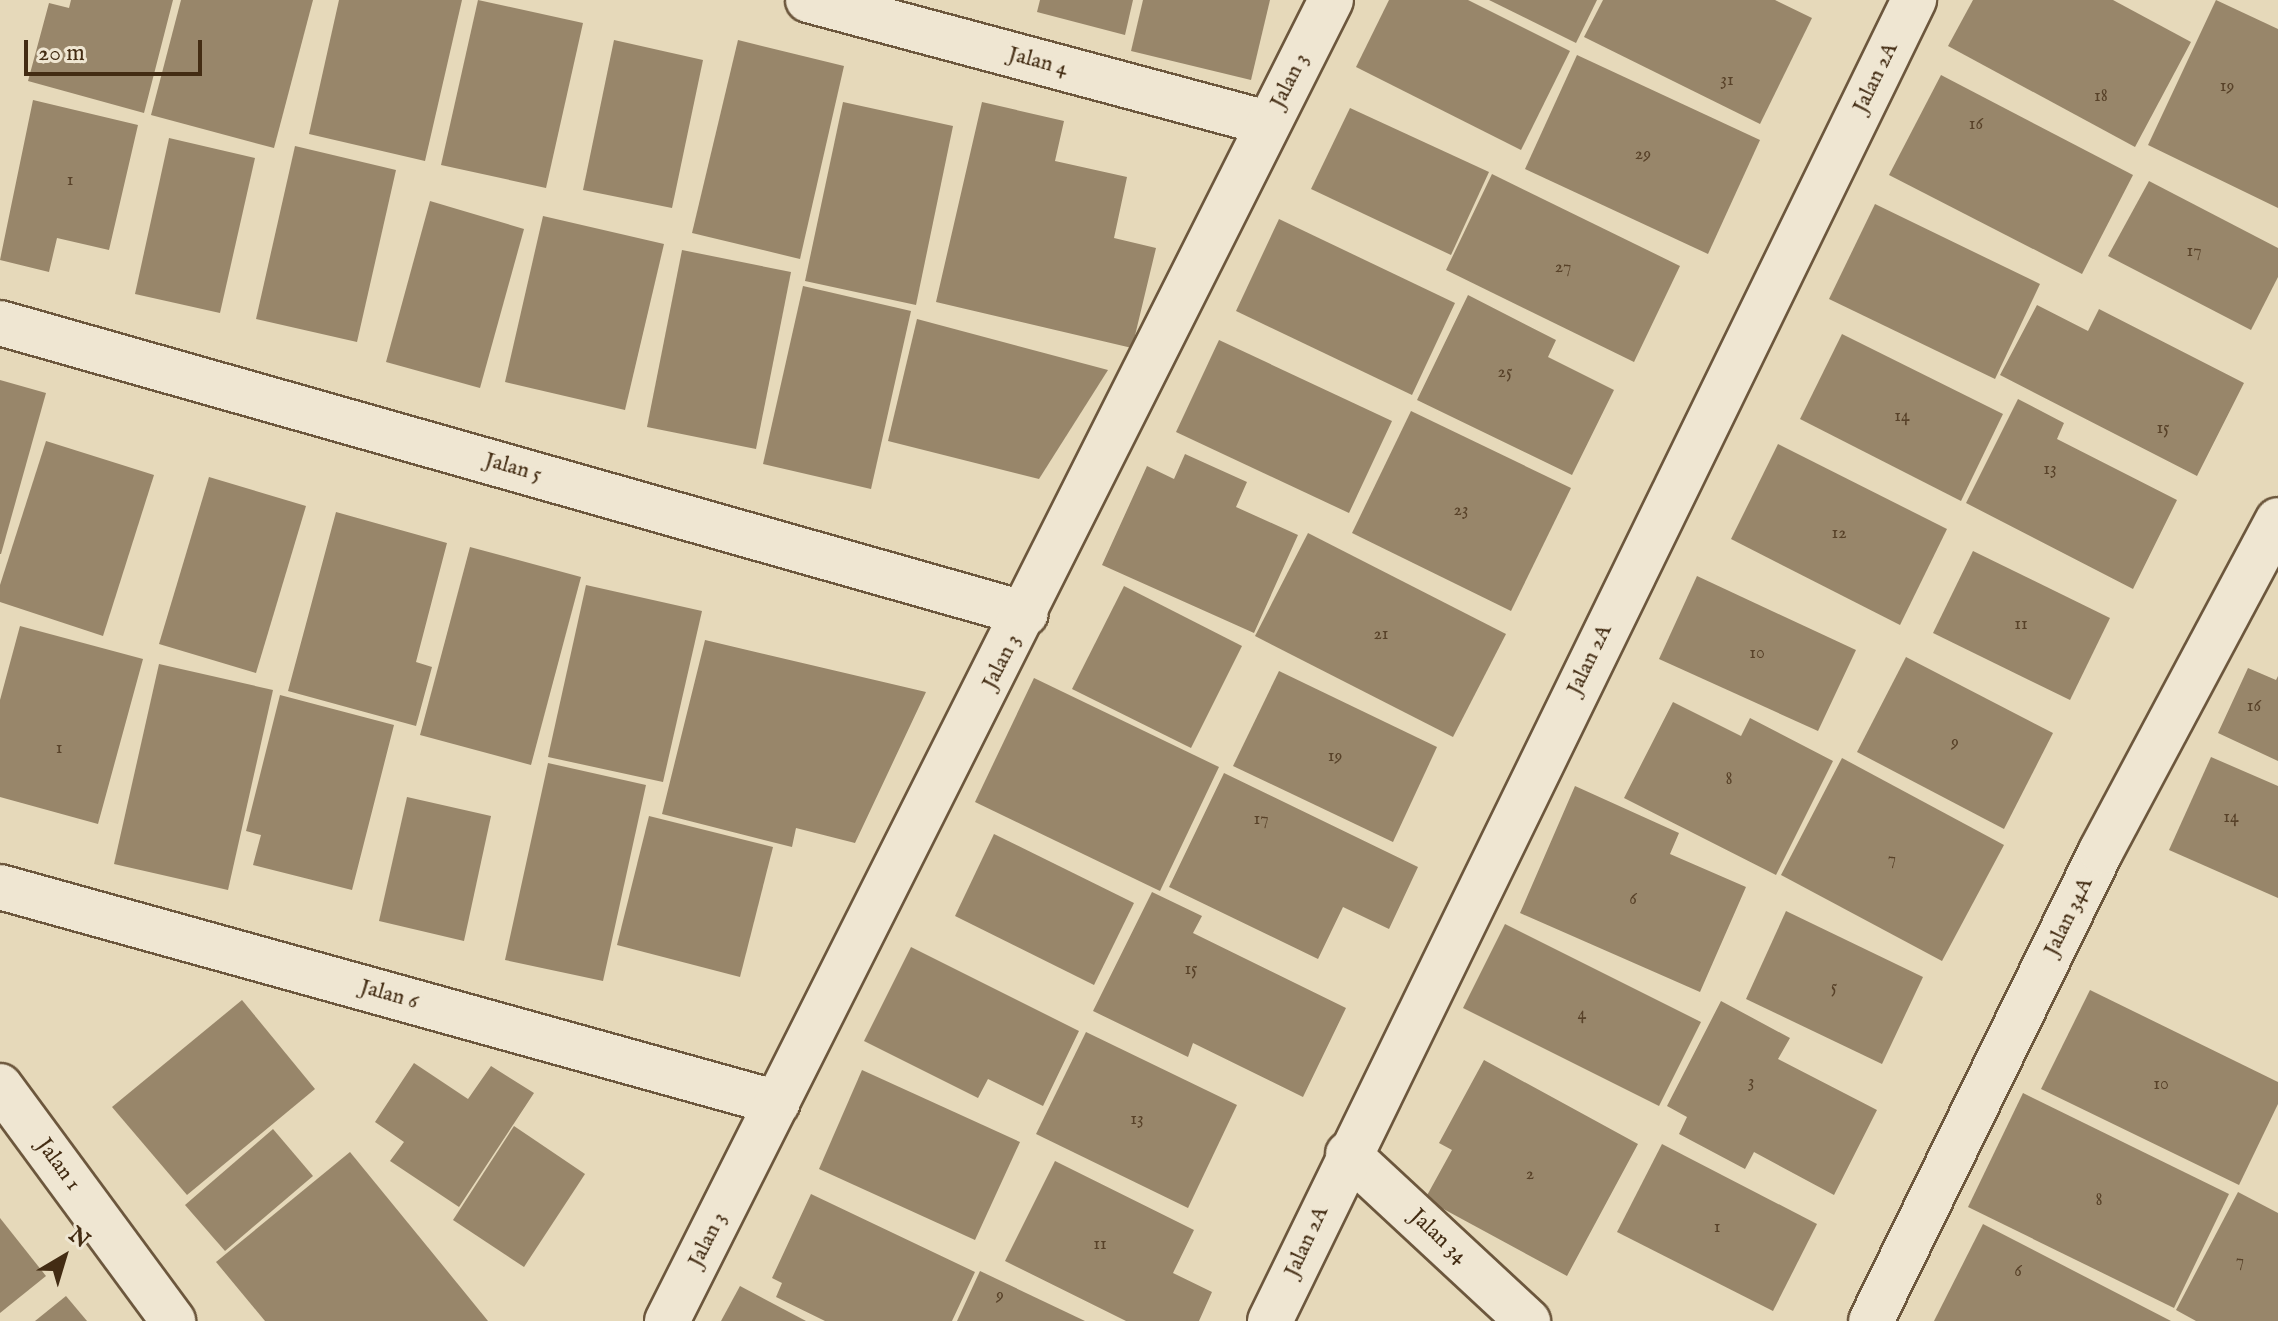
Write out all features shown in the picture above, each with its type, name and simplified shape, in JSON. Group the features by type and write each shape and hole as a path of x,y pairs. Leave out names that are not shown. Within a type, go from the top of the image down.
{"street":[{"name":"Jalan 4","path":"808,0 1268,123"},
{"name":"Jalan 3","path":"667,1321 1026,614 1331,0"},
{"name":"Jalan 2A","path":"1270,1321 1348,1154 1914,0"},
{"name":"Jalan 5","path":"0,323 1026,614"},
{"name":"Jalan 34A","path":"1871,1321 2101,851 2278,520"},
{"name":"Jalan 6","path":"0,887 778,1103"},
{"name":"Jalan 1","path":"0,1086 173,1321"},
{"name":"Jalan 34","path":"1348,1154 1528,1321"}],"building":[{"path":"71,0 173,0 144,113 28,81 49,3 69,8"},
{"path":"181,0 313,0 274,148 151,115"},
{"path":"339,0 462,0 425,161 309,134"},
{"path":"478,0 583,23 546,188 441,165"},
{"path":"1040,0 1133,0 1125,35 1037,12"},
{"path":"1143,0 1270,0 1251,80 1131,51"},
{"path":"1389,0 1468,0 1570,51 1521,150 1356,67"},
{"path":"1489,0 1597,0 1576,43"},
{"path":"1603,0 1775,0 1812,18 1760,124 1584,37"},
{"path":"1973,0 2113,0 2191,42 2135,147 1948,46"},
{"path":"2216,0 2278,29 2278,208 2148,145"},
{"path":"614,40 703,60 672,208 583,190"},
{"path":"738,40 844,66 800,259 692,233"},
{"path":"1577,55 1760,140 1708,254 1525,169"},
{"path":"1941,75 2133,175 2082,274 1889,175"},
{"path":"33,100 138,125 109,250 57,238 49,272 0,260"},
{"path":"843,102 953,126 916,305 805,281"},
{"path":"982,102 1064,121 1055,161 1127,177 1114,238 1156,248 1132,348 936,302"},
{"path":"1350,108 1489,172 1451,255 1311,189"},
{"path":"169,138 255,158 220,313 135,294"},
{"path":"295,146 396,170 357,342 256,319"},
{"path":"1492,174 1680,266 1634,362 1446,270"},
{"path":"2149,181 2278,248 2278,277 2251,330 2108,256"},
{"path":"430,201 524,229 480,388 386,362"},
{"path":"1875,204 2040,284 1995,379 1829,299"},
{"path":"543,216 664,244 625,410 505,382"},
{"path":"1279,219 1455,303 1412,395 1236,311"},
{"path":"682,250 791,272 756,449 647,427"},
{"path":"803,286 911,311 871,489 763,464"},
{"path":"1468,295 1556,340 1548,357 1614,390 1572,475 1417,400"},
{"path":"2037,305 2088,331 2099,309 2244,383 2197,476 2000,375"},
{"path":"917,319 1108,370 1039,479 888,441"},
{"path":"1842,334 2003,414 1961,501 1800,419"},
{"path":"1219,340 1392,421 1349,513 1176,432"},
{"path":"0,380 46,393 1,554 0,554"},
{"path":"2018,399 2064,423 2057,439 2177,500 2133,589 1966,503"},
{"path":"1411,411 1571,488 1511,611 1352,533"},
{"path":"46,441 154,475 103,636 0,602 0,585"},
{"path":"1778,444 1947,529 1900,625 1731,539"},
{"path":"1185,454 1247,482 1236,507 1298,535 1254,633 1102,565 1147,466 1174,479"},
{"path":"209,477 306,506 256,673 159,644"},
{"path":"336,512 447,543 416,662 432,667 416,726 288,691"},
{"path":"1308,533 1506,634 1453,737 1255,636"},
{"path":"470,547 581,577 531,765 420,735"},
{"path":"1973,551 2110,618 2070,700 1933,633"},
{"path":"1697,576 1856,650 1818,731 1659,659"},
{"path":"586,585 702,611 663,782 548,757"},
{"path":"1124,586 1242,646 1191,748 1072,689"},
{"path":"20,626 143,659 98,824 0,797 0,700"},
{"path":"705,640 926,692 855,843 796,828 792,847 662,814"},
{"path":"1906,657 2053,733 2004,829 1857,752"},
{"path":"159,664 273,690 228,890 114,864"},
{"path":"2248,668 2276,680 2278,676 2278,761 2218,733"},
{"path":"1279,671 1437,747 1393,842 1233,766"},
{"path":"1034,678 1219,767 1160,891 975,802"},
{"path":"280,695 394,725 352,890 253,865 261,835 246,831"},
{"path":"1673,702 1741,736 1750,718 1833,761 1776,875 1624,798"},
{"path":"2211,757 2278,786 2278,898 2169,850"},
{"path":"1842,758 2004,845 1942,961 1781,875"},
{"path":"548,763 646,785 603,981 505,960"},
{"path":"1224,773 1418,867 1389,929 1343,907 1318,959 1169,887"},
{"path":"1575,786 1679,833 1670,854 1746,887 1700,992 1520,913"},
{"path":"407,797 491,816 464,941 379,921"},
{"path":"649,816 773,847 740,977 617,945"},
{"path":"994,834 1134,903 1094,985 955,916"},
{"path":"1152,892 1202,916 1193,933 1346,1008 1303,1097 1193,1043 1188,1057 1093,1011"},
{"path":"1786,911 1923,977 1882,1064 1746,999"},
{"path":"1505,924 1701,1022 1659,1106 1463,1008"},
{"path":"911,947 1079,1031 1043,1106 988,1079 978,1098 864,1041"},
{"path":"2090,990 2278,1082 2278,1104 2239,1185 2041,1089"},
{"path":"242,1000 315,1089 187,1195 112,1107"},
{"path":"1721,1001 1790,1038 1778,1059 1877,1110 1834,1195 1754,1152 1745,1169 1679,1134 1687,1117 1667,1106"},
{"path":"1086,1032 1237,1105 1188,1208 1036,1134"},
{"path":"1484,1060 1638,1144 1567,1276 1425,1199 1452,1150 1439,1143"},
{"path":"414,1063 468,1099 491,1066 534,1093 459,1207 390,1161 404,1142 375,1122"},
{"path":"862,1070 1020,1142 975,1240 819,1169"},
{"path":"2023,1093 2229,1194 2174,1308 1968,1207"},
{"path":"514,1126 585,1174 524,1267 453,1220"},
{"path":"273,1129 313,1176 225,1251 185,1205"},
{"path":"1662,1144 1817,1224 1773,1311 1617,1232"},
{"path":"350,1152 488,1321 265,1321 216,1262"},
{"path":"1055,1161 1194,1230 1173,1273 1212,1292 1199,1321 1126,1321 1005,1261"},
{"path":"2238,1192 2278,1213 2278,1321 2196,1321 2176,1310"},
{"path":"811,1194 975,1272 952,1321 825,1321 776,1297 782,1283 772,1278"},
{"path":"0,1218 46,1276 0,1313"},
{"path":"1983,1224 2171,1321 1934,1321"},
{"path":"980,1271 1085,1321 957,1321"},
{"path":"740,1286 806,1321 721,1321"},
{"path":"66,1296 87,1321 35,1321"}]}
